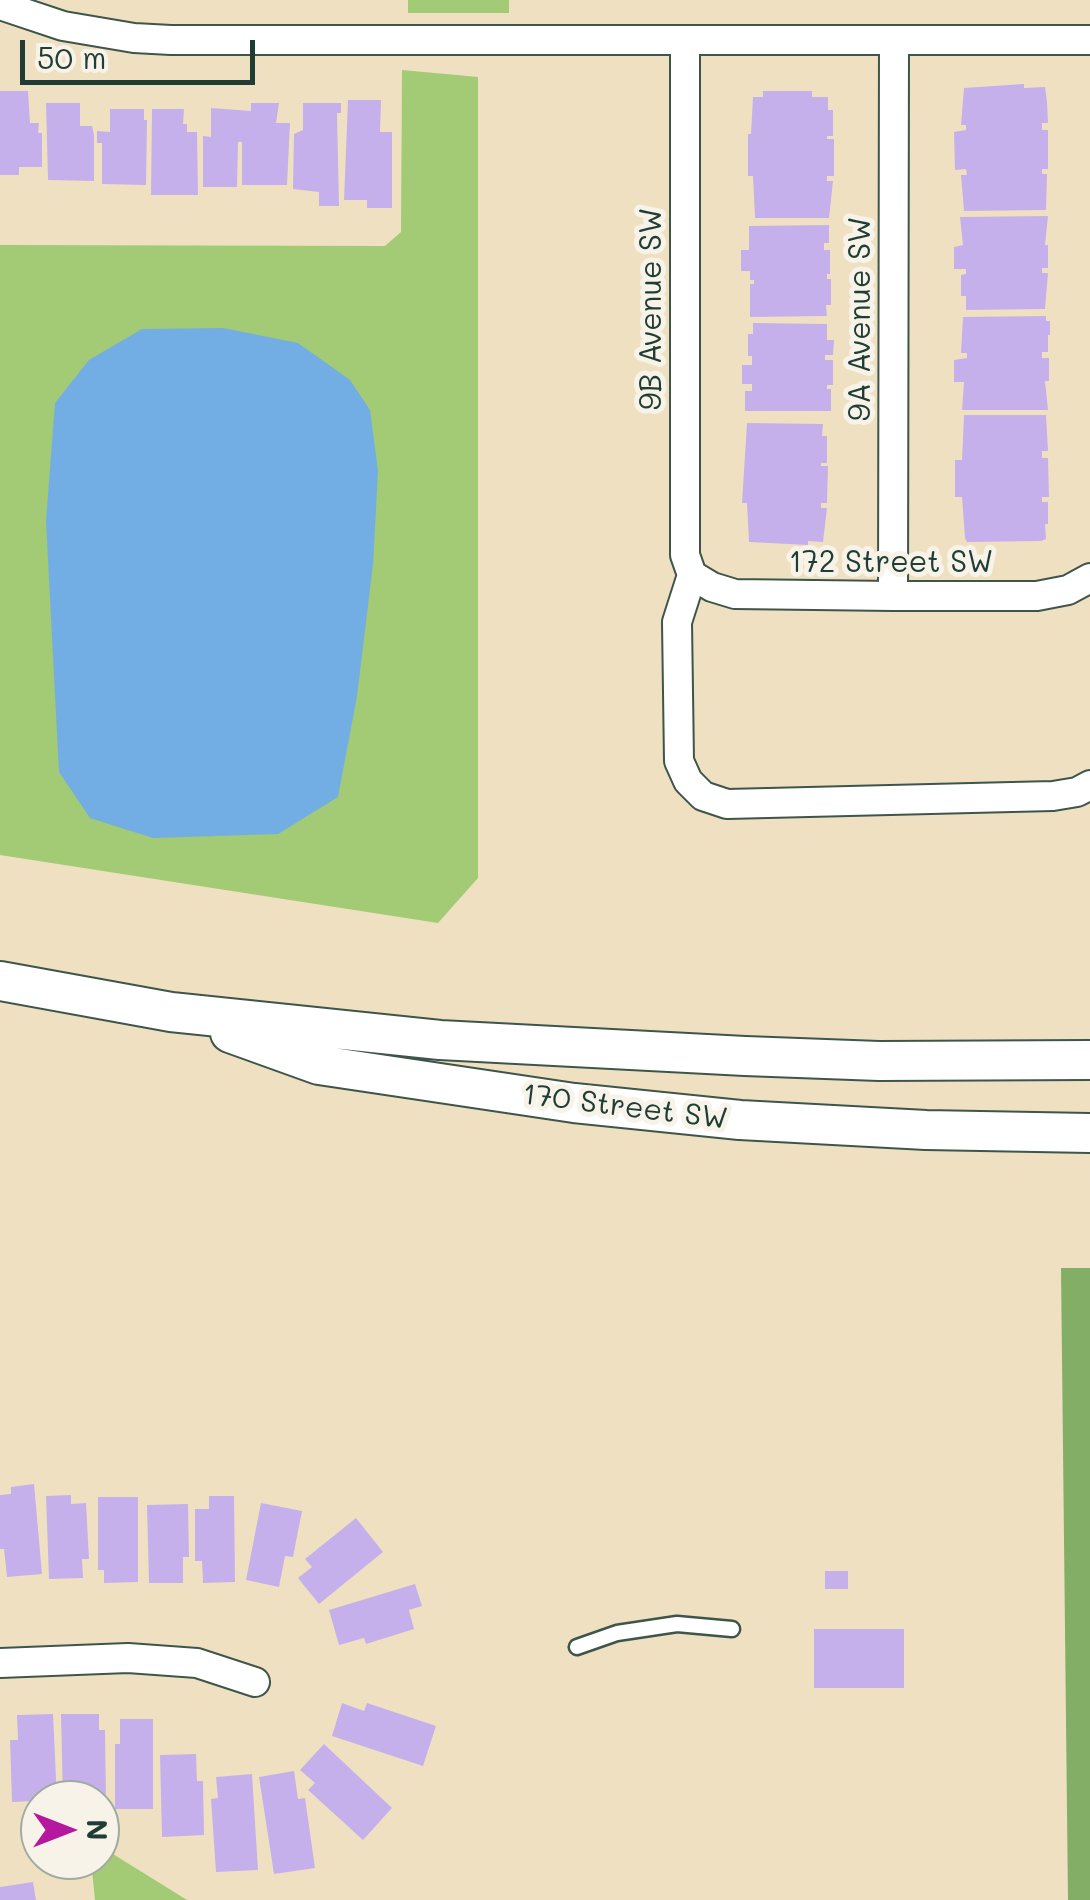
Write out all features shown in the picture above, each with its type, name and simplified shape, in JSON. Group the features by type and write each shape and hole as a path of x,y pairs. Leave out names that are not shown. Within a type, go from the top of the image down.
{"main road":[{"name":"170 Street SW","path":"0,980 171,1012 440,1040 726,1056 1090,1060"},
{"name":"170 Street SW","path":"171,1012 319,1065 569,1102 740,1120 926,1130 1090,1133"}],"street":[{"path":"0,5 63,26 134,38 1090,40"},
{"name":"9B Avenue SW","path":"685,41 685,555 692,575"},
{"name":"9A Avenue SW","path":"893,596 894,42"},
{"path":"692,575 677,622 679,761 688,781 704,796 726,804 1054,796 1090,785"},
{"name":"172 Street SW","path":"692,575 735,594 893,596 1037,596 1068,590 1090,578"},
{"path":"0,1663 163,1660 197,1663 255,1682"}],"lane":[{"path":"577,1647 617,1633 677,1624 732,1628"}],"green space":[{"path":"408,0 509,0 509,13 408,13"},
{"path":"402,70 478,77 478,878 438,923 0,855 0,245 385,246 401,232"},
{"path":"1061,1268 1090,1268 1090,1900 1068,1900"},
{"path":"120,1858 187,1900 95,1900 93,1880 120,1880"}],"water":[{"path":"223,328 298,343 350,380 370,410 378,471 373,564 357,696 338,797 278,834 153,838 90,818 59,772 46,521 55,403 89,360 142,329"}],"building":[{"path":"1024,84 1024,88 1045,87 1048,123 1042,123 1042,130 1048,130 1048,169 1042,169 1042,174 1047,174 1046,210 964,211 961,175 967,175 966,169 955,170 954,132 966,130 966,125 961,125 964,88"},
{"path":"0,91 28,91 30,123 39,123 38,133 42,133 42,167 19,167 19,175 0,175"},
{"path":"763,91 812,91 812,97 828,97 828,110 833,110 833,136 827,139 834,139 834,176 827,176 827,181 833,181 829,218 755,218 753,176 748,176 748,134 753,97 763,97"},
{"path":"348,100 381,100 380,132 392,132 392,208 367,208 367,200 344,200"},
{"path":"46,103 80,103 80,126 92,126 94,135 94,181 48,180"},
{"path":"251,103 279,103 276,123 290,123 287,185 242,185 242,142 238,142 237,187 203,187 203,136 211,137 211,108 251,111"},
{"path":"303,103 341,103 341,113 337,113 339,206 319,206 319,192 293,189 294,134 303,130"},
{"path":"110,109 144,109 146,185 102,184 102,143 97,143 97,131 110,132"},
{"path":"152,109 184,109 187,132 197,132 198,195 151,195"},
{"path":"1048,216 1048,268 1042,268 1042,273 1048,273 1045,309 966,310 961,275 966,274 966,269 954,269 954,247 963,245 960,217"},
{"path":"829,225 829,243 824,243 824,250 830,250 827,279 831,279 831,305 826,305 827,316 750,317 750,284 754,280 750,280 750,271 741,271 741,250 749,250 749,226"},
{"path":"1046,316 1050,335 1048,352 1042,352 1042,358 1049,358 1049,381 1045,381 1048,410 962,410 964,382 954,382 954,360 967,358 967,353 961,353 963,317"},
{"path":"753,323 827,324 827,340 834,340 833,355 825,355 825,360 833,360 833,385 827,385 831,389 831,411 745,411 745,391 752,391 752,384 742,384 742,365 752,365 748,334 753,334"},
{"path":"964,415 1046,415 1048,451 1042,451 1042,458 1048,458 1049,497 1042,497 1042,502 1048,502 1046,539 967,542 962,497 955,497 955,460 962,460"},
{"path":"747,423 823,424 827,463 821,466 828,466 827,503 821,503 821,508 827,508 823,542 749,542 747,503 742,503"},
{"path":"34,1484 42,1574 7,1577 4,1549 0,1549 0,1495 11,1494 11,1487"},
{"path":"71,1495 71,1504 86,1503 89,1559 82,1559 83,1578 49,1579 46,1496"},
{"path":"209,1496 234,1496 235,1582 203,1583 202,1561 195,1561 195,1509 209,1509"},
{"path":"98,1497 138,1497 138,1582 104,1583 104,1570 98,1570"},
{"path":"261,1503 302,1511 293,1557 285,1556 279,1587 246,1580"},
{"path":"188,1504 189,1557 183,1557 183,1583 149,1583 147,1505"},
{"path":"356,1518 383,1552 319,1604 298,1578 312,1567 305,1559"},
{"path":"825,1571 848,1571 848,1589 825,1589"},
{"path":"415,1584 422,1606 409,1610 414,1629 366,1644 364,1638 339,1645 329,1610"},
{"path":"814,1629 904,1629 904,1688 814,1688"},
{"path":"342,1703 364,1711 367,1703 436,1726 423,1766 332,1736"},
{"path":"53,1714 56,1780 20,1780 20,1802 12,1802 10,1740 18,1740 17,1715"},
{"path":"61,1714 99,1714 99,1730 105,1730 106,1780 63,1780"},
{"path":"120,1719 153,1719 153,1809 120,1809 115,1744 120,1744"},
{"path":"324,1744 392,1808 363,1840 308,1790 315,1783 300,1770"},
{"path":"196,1754 197,1781 203,1781 204,1835 162,1837 160,1755"},
{"path":"294,1771 298,1799 305,1798 315,1868 274,1874 259,1777"},
{"path":"252,1774 258,1870 216,1872 211,1799 218,1798 216,1777"},
{"path":"33,1882 36,1900 0,1900 0,1887"}]}
